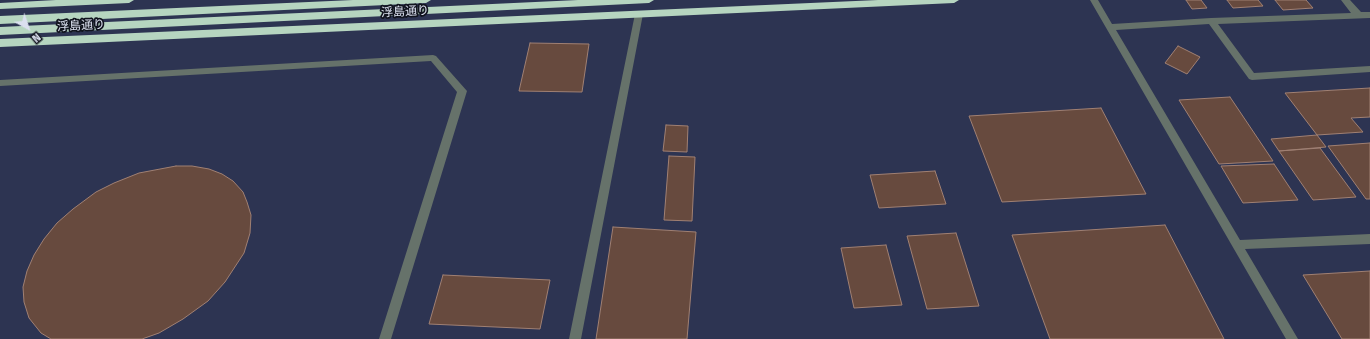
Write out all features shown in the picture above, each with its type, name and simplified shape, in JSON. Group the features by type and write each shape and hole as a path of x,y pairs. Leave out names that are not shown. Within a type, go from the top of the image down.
{"highway":[{"name":"浮島通り","path":"0,6 129,0"},
{"path":"0,20 426,0"},
{"path":"0,31 649,0"},
{"name":"浮島通り","path":"0,43 954,0"}],"lane":[{"path":"1094,0 1292,339"},
{"path":"1345,0 1358,15"},
{"path":"575,339 639,14"},
{"path":"1110,28 1211,21 1370,15"},
{"path":"1211,21 1252,77 1370,70"},
{"path":"0,83 433,58 462,91 385,339"},
{"path":"1237,245 1370,240"}],"shaded area":[{"path":"0,0 1370,0 1370,339 0,339"}],"building":[{"path":"1186,0 1201,0 1207,8 1192,9"},
{"path":"1227,0 1258,0 1263,6 1233,8"},
{"path":"1275,0 1306,0 1313,8 1283,10"},
{"path":"530,43 589,44 582,92 519,91"},
{"path":"1178,46 1200,57 1187,74 1165,63"},
{"path":"1370,88 1370,117 1351,118 1363,132 1317,135 1285,93"},
{"path":"1230,97 1273,161 1219,164 1179,100"},
{"path":"1101,108 1146,194 1002,202 969,116"},
{"path":"666,125 688,126 687,152 663,151"},
{"path":"1317,135 1326,147 1279,151 1271,139"},
{"path":"1370,143 1370,199 1366,199 1328,146"},
{"path":"1320,148 1356,197 1313,200 1279,151"},
{"path":"669,156 695,157 692,221 664,220"},
{"path":"1274,164 1298,200 1243,203 1221,166"},
{"path":"176,166 192,166 209,169 222,174 233,181 243,192 251,215 250,233 244,253 225,282 208,301 183,319 159,333 142,339 51,339 41,333 29,318 24,302 23,287 27,271 34,255 44,239 57,223 96,192 139,173"},
{"path":"935,171 946,204 879,208 870,175"},
{"path":"1165,225 1224,339 1050,339 1012,235"},
{"path":"613,227 696,232 687,339 596,339"},
{"path":"956,233 979,306 927,309 907,236"},
{"path":"886,245 902,305 854,308 841,248"},
{"path":"1370,271 1370,339 1342,339 1303,275"},
{"path":"443,275 550,280 540,329 429,324"}]}
